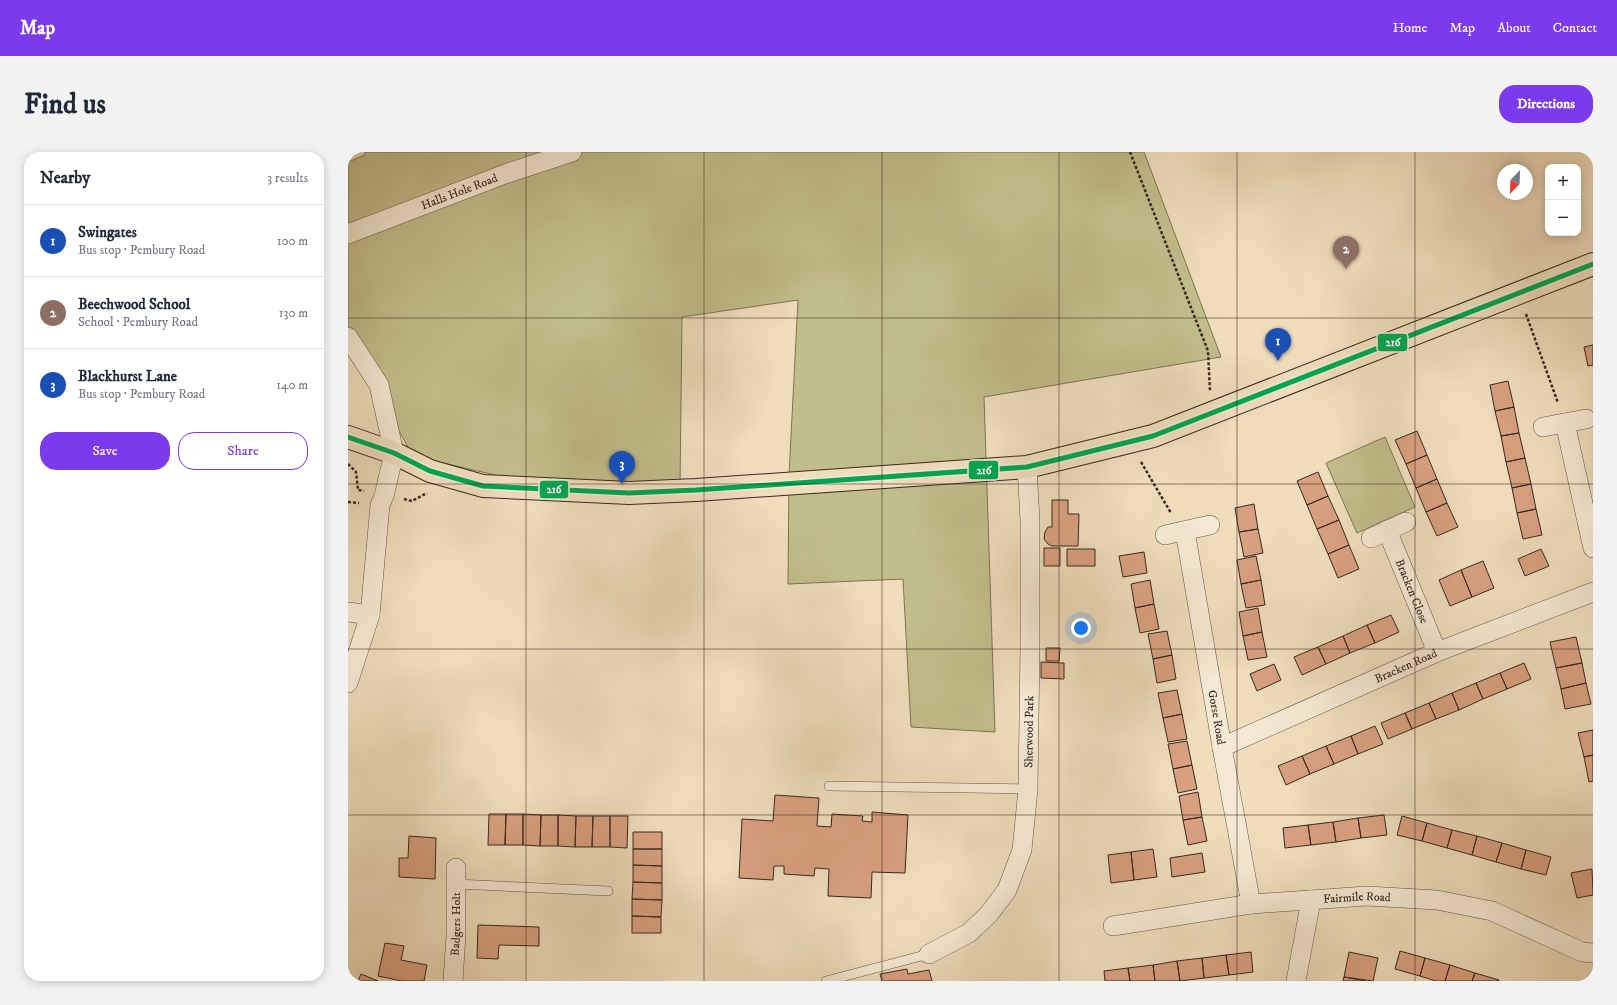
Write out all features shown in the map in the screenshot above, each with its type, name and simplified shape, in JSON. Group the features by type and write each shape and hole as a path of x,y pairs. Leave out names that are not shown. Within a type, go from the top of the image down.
{"main road":[{"path":"348,437 394,453 430,471 483,486 629,493 712,489 1028,467 1153,436 1593,264"}],"street":[{"name":"Halls Hole Road","path":"348,234 505,174 572,152"},
{"path":"348,337 379,385 394,453 384,496 380,505 370,615 348,683"},
{"path":"1543,427 1586,419"},
{"path":"1565,423 1593,548"},
{"name":"Sherwood Park","path":"929,954 969,933 989,914 1007,890 1022,850 1028,788 1030,520 1028,467"},
{"name":"Bracken Close","path":"1406,522 1379,534 1437,652"},
{"path":"1165,534 1210,525"},
{"name":"Gorse Road","path":"1185,530 1222,747 1251,904"},
{"name":"Bracken Road","path":"1222,747 1437,652 1593,592"},
{"path":"348,612 370,615"},
{"name":"Badgers Holt","path":"453,981 456,935 456,876"},
{"name":"Fairmile Road","path":"1113,926 1251,904 1367,896 1437,900 1492,911 1582,952 1593,953"},
{"path":"1296,981 1311,900"}],"lane":[{"path":"828,786 1028,788"},
{"path":"456,876 608,891"},
{"path":"826,981 929,954"}],"path":[{"path":"1130,152 1208,351 1210,414"},
{"path":"1524,310 1565,423"},
{"path":"1140,459 1169,510 1185,530"}],"shaded area":[{"path":"365,152 1144,152 1221,357 984,397 995,732 911,727 903,579 788,584 789,475 798,300 682,317 680,486 534,484 413,456 348,340 348,162 365,155"},
{"path":"1385,437 1415,507 1357,533 1326,463"}],"building":[{"path":"1593,345 1593,365 1588,366 1584,347"},
{"path":"1508,381 1514,407 1495,411 1490,385"},
{"path":"1514,407 1519,433 1501,436 1495,411"},
{"path":"1417,431 1427,455 1406,464 1395,440"},
{"path":"1519,433 1525,458 1506,462 1501,436"},
{"path":"1427,455 1437,479 1416,488 1406,464"},
{"path":"1525,458 1531,484 1512,488 1506,462"},
{"path":"1318,472 1328,496 1307,505 1297,481"},
{"path":"1437,479 1447,503 1426,512 1416,488"},
{"path":"1531,484 1536,509 1517,513 1512,488"},
{"path":"1328,496 1339,520 1317,529 1307,505"},
{"path":"1052,500 1068,500 1068,514 1079,514 1078,546 1052,546 1044,539 1045,532 1048,527 1052,527"},
{"path":"1447,503 1458,527 1437,536 1426,512"},
{"path":"1254,504 1258,529 1239,532 1235,508"},
{"path":"1536,509 1542,535 1523,539 1517,513"},
{"path":"1339,520 1349,545 1328,554 1317,529"},
{"path":"1258,529 1263,553 1244,557 1239,532"},
{"path":"1349,545 1359,569 1338,578 1328,554"},
{"path":"1044,548 1060,548 1060,566 1044,566"},
{"path":"1067,549 1095,549 1095,566 1067,566"},
{"path":"1541,549 1549,566 1525,576 1518,559"},
{"path":"1144,552 1147,573 1123,577 1119,556"},
{"path":"1256,556 1261,580 1241,584 1237,560"},
{"path":"1483,561 1494,588 1472,597 1461,570"},
{"path":"1461,570 1472,597 1450,606 1439,580"},
{"path":"1150,580 1154,604 1135,608 1131,584"},
{"path":"1261,580 1265,605 1246,608 1241,584"},
{"path":"1154,604 1159,629 1140,633 1135,608"},
{"path":"1258,608 1262,632 1243,636 1239,612"},
{"path":"1391,615 1399,632 1375,643 1367,625"},
{"path":"1367,625 1375,643 1350,653 1343,636"},
{"path":"1167,631 1172,655 1153,659 1148,634"},
{"path":"1262,632 1267,657 1248,660 1243,636"},
{"path":"1343,636 1350,653 1326,664 1318,647"},
{"path":"1576,637 1582,663 1556,668 1550,642"},
{"path":"1318,647 1326,664 1302,675 1294,657"},
{"path":"1046,648 1060,648 1059,661 1046,661"},
{"path":"1172,655 1176,679 1157,683 1153,659"},
{"path":"1041,662 1064,663 1064,679 1041,678"},
{"path":"1524,663 1531,679 1507,689 1500,673"},
{"path":"1582,663 1586,683 1561,689 1556,668"},
{"path":"1274,664 1281,680 1257,691 1250,674"},
{"path":"1500,673 1507,689 1483,699 1476,683"},
{"path":"1476,683 1483,699 1459,710 1452,693"},
{"path":"1586,683 1591,704 1565,709 1561,689"},
{"path":"1177,690 1182,714 1163,718 1158,693"},
{"path":"1452,693 1459,710 1436,719 1429,703"},
{"path":"1429,703 1436,719 1412,729 1405,713"},
{"path":"1405,713 1412,729 1388,739 1381,723"},
{"path":"1182,714 1187,739 1168,742 1163,718"},
{"path":"1375,726 1383,744 1358,754 1351,736"},
{"path":"1593,730 1593,755 1584,757 1578,733"},
{"path":"1351,736 1358,754 1334,764 1326,746"},
{"path":"1187,741 1192,765 1173,769 1168,744"},
{"path":"1326,746 1334,764 1310,774 1302,756"},
{"path":"1593,755 1593,781 1589,782 1584,757"},
{"path":"1302,756 1310,774 1286,785 1278,766"},
{"path":"1192,765 1197,789 1178,793 1173,769"},
{"path":"1198,792 1202,817 1183,820 1179,796"},
{"path":"775,795 819,798 817,826 831,827 832,814 863,816 862,821 872,822 872,812 908,815 905,873 872,872 871,898 828,896 829,869 815,868 814,876 784,874 784,866 774,866 773,880 739,878 742,819 773,821"},
{"path":"489,814 506,814 505,845 488,845"},
{"path":"506,814 523,814 523,845 505,845"},
{"path":"523,814 541,815 540,846 523,845"},
{"path":"541,815 558,815 558,846 540,846"},
{"path":"558,815 576,816 575,847 558,846"},
{"path":"1384,815 1387,835 1361,838 1358,818"},
{"path":"576,816 593,816 592,847 575,847"},
{"path":"593,816 610,816 610,847 592,847"},
{"path":"610,816 628,816 627,848 610,847"},
{"path":"1402,816 1427,823 1422,841 1397,835"},
{"path":"1202,817 1207,841 1188,845 1183,820"},
{"path":"1358,818 1361,838 1336,842 1333,822"},
{"path":"1333,822 1336,842 1311,845 1308,825"},
{"path":"1427,823 1452,830 1447,848 1422,841"},
{"path":"1308,825 1311,845 1285,848 1283,828"},
{"path":"1452,830 1477,836 1472,855 1447,848"},
{"path":"633,832 662,832 662,849 633,849"},
{"path":"409,836 436,838 435,879 399,877 399,858 408,858"},
{"path":"1477,836 1502,843 1496,862 1472,855"},
{"path":"1502,843 1526,850 1521,869 1496,862"},
{"path":"633,849 662,849 662,866 633,865"},
{"path":"1153,849 1157,877 1134,880 1131,852"},
{"path":"1526,850 1551,857 1546,875 1521,869"},
{"path":"1131,852 1134,880 1111,883 1108,855"},
{"path":"1202,853 1205,872 1172,877 1170,858"},
{"path":"633,865 662,866 662,883 633,882"},
{"path":"1592,869 1593,895 1577,898 1571,873"},
{"path":"633,882 662,883 662,900 632,899"},
{"path":"632,899 662,900 661,917 632,916"},
{"path":"632,916 661,917 661,933 632,933"},
{"path":"478,925 539,927 539,946 499,945 498,959 477,958"},
{"path":"385,943 404,946 401,960 427,965 424,981 402,981 378,976"},
{"path":"1400,951 1425,958 1420,976 1395,969"},
{"path":"1251,952 1253,972 1229,975 1226,955"},
{"path":"1349,952 1378,958 1373,981 1344,977"},
{"path":"1226,955 1229,975 1204,978 1202,958"},
{"path":"1202,958 1204,978 1180,981 1177,961"},
{"path":"1425,958 1450,965 1445,981 1436,981 1420,976"},
{"path":"1177,961 1180,981 1155,981 1153,965"},
{"path":"1153,965 1155,981 1130,981 1128,968"},
{"path":"1450,965 1475,973 1472,981 1445,981"},
{"path":"1128,968 1130,981 1105,981 1104,971"},
{"path":"907,969 908,974 929,970 932,981 882,981 880,974"},
{"path":"1475,973 1499,980 1499,981 1472,981"},
{"path":"361,974 378,981 358,981"},
{"path":"1344,977 1366,981 1343,981"}],"transit line":[{"name":"216","path":"348,437 394,453 430,471 483,486 629,493 696,490 1027,467 1153,436 1593,264"}],"place":[{"name":"Beechwood School","path":"1346,269"},
{"name":"Swingates","path":"1278,361"},
{"name":"Blackhurst Lane","path":"622,484"}]}
